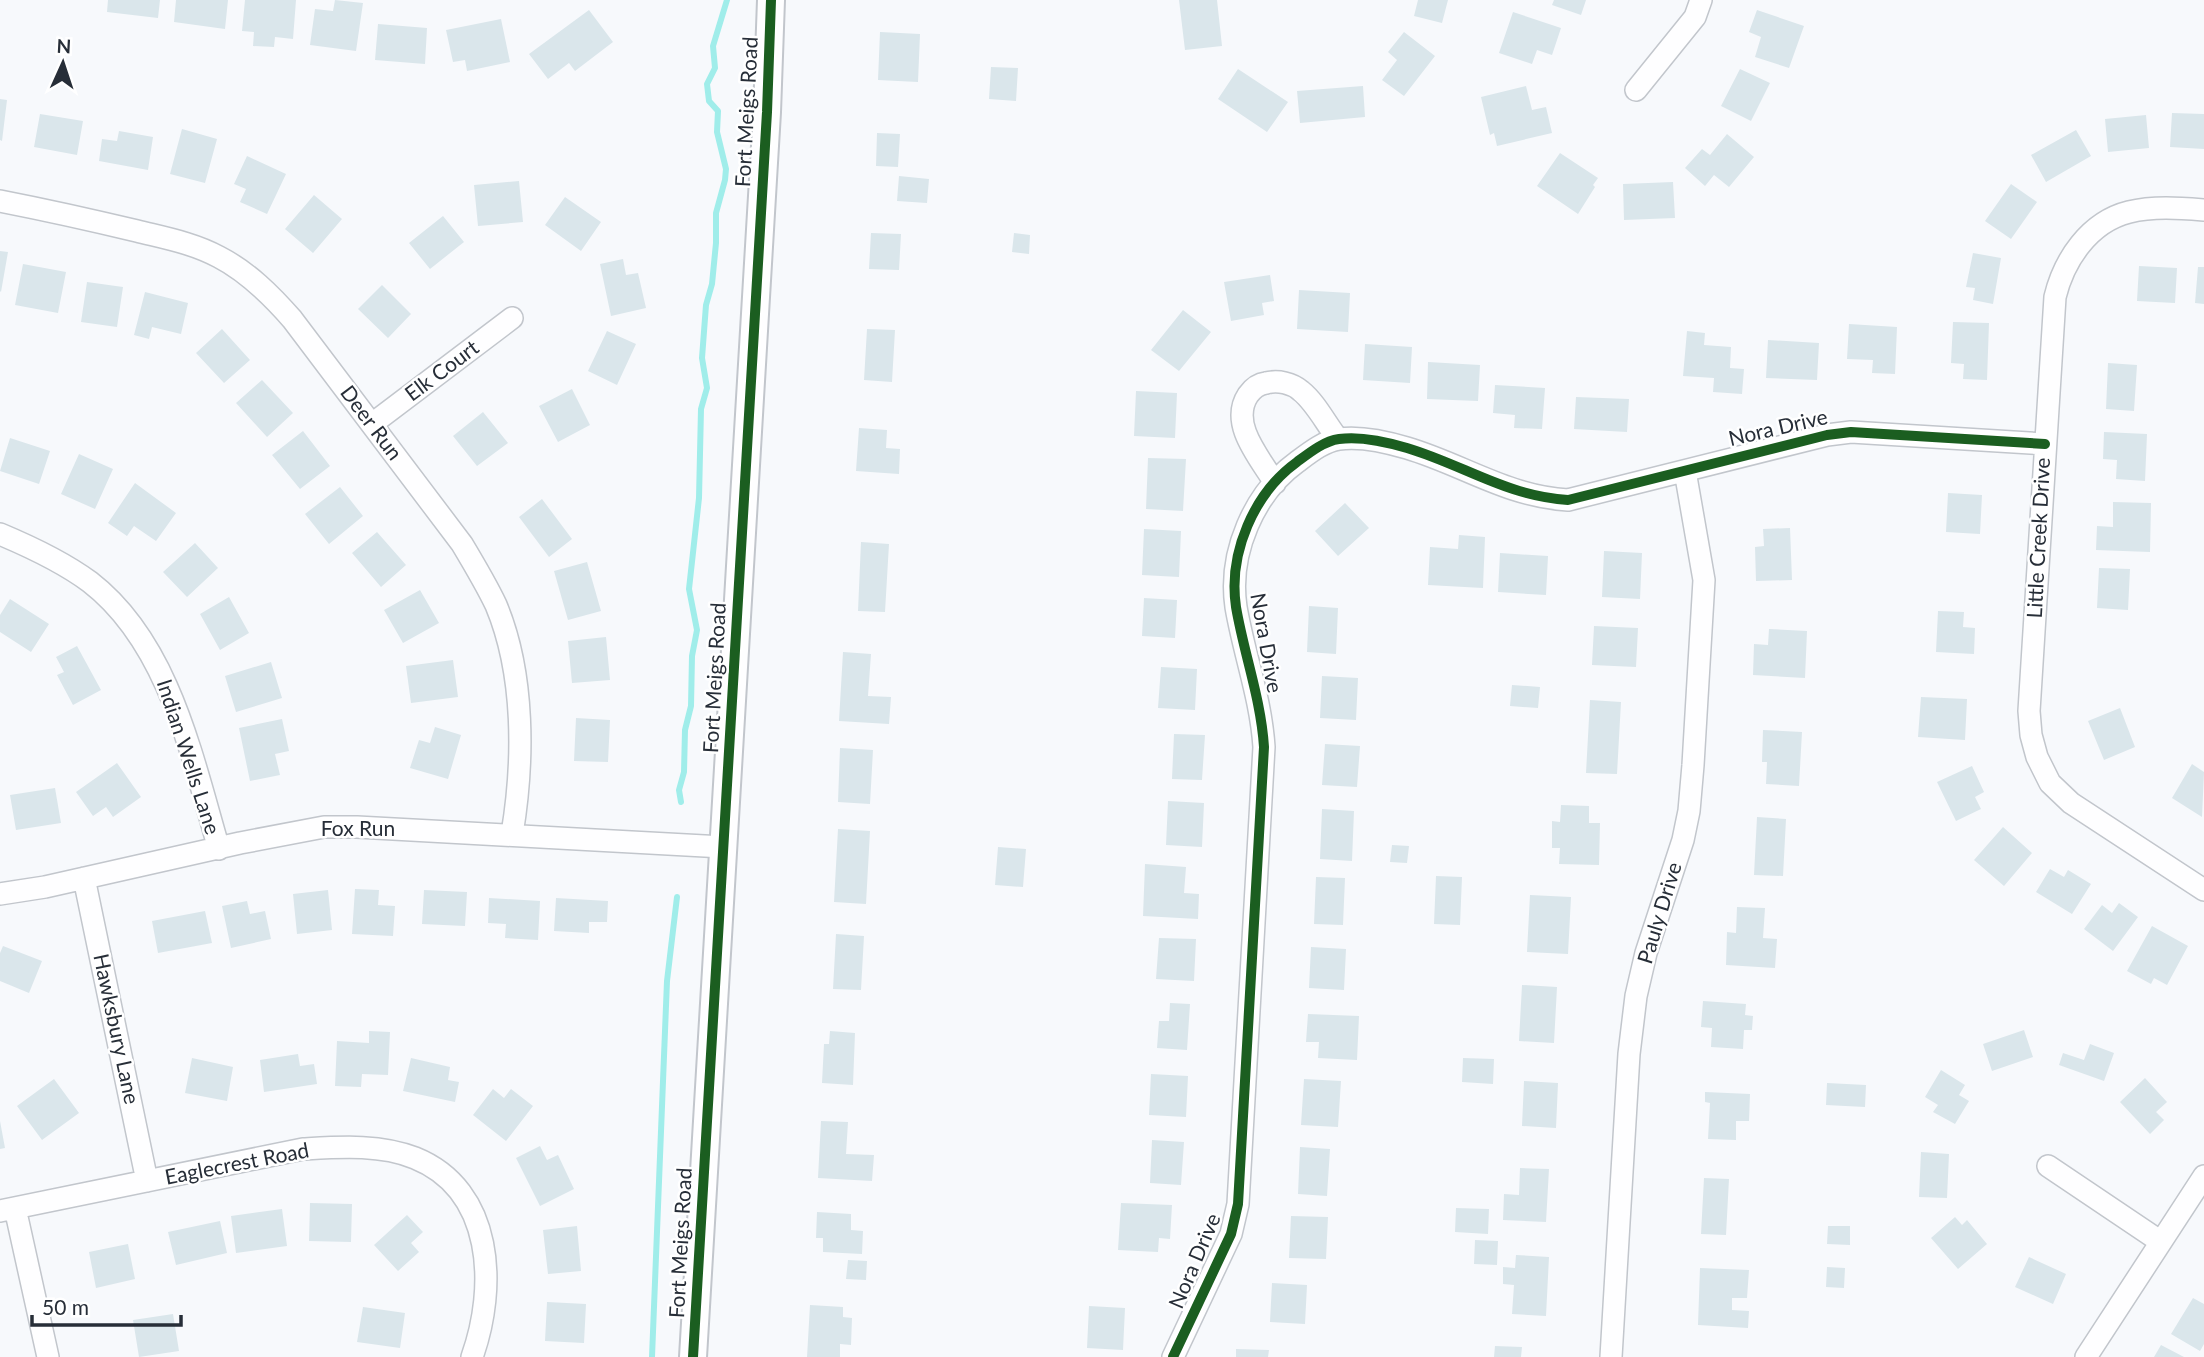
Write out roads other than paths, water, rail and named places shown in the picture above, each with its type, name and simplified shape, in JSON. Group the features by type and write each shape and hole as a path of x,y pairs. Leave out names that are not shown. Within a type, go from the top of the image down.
{"street":[{"name":"Fort Meigs Road","path":"693,1357 767,113 771,0"},
{"path":"1636,90 1695,17 1701,0"},
{"name":"Deer Run","path":"0,201 193,244 247,275 292,319 462,544 497,608 511,649 520,722 512,834"},
{"name":"Little Creek Drive","path":"2204,210 2167,207 2128,212 2108,221 2088,235 2061,274 2055,297 2029,711 2031,735 2037,757 2050,783 2071,803 2204,890"},
{"name":"Elk Court","path":"373,424 512,318"},
{"path":"1275,483 1246,437 1242,411 1245,399 1253,388 1278,382 1293,385 1303,393 1338,439"},
{"name":"Nora Drive","path":"1173,1357 1231,1234 1238,1203 1264,747 1262,724 1236,604 1237,567 1243,537 1258,503 1290,467 1315,449 1338,439 1377,441 1408,448 1507,488 1540,498 1568,500 1827,435 1851,432 2045,444"},
{"name":"Pauly Drive","path":"1611,1357 1629,1054 1636,996 1646,953 1683,840 1689,811 1693,765 1704,580 1685,471"},
{"name":"Indian Wells Lane","path":"0,534 66,566 91,583 113,603 138,634 163,677 174,705 219,849"},
{"name":"Fox Run","path":"0,894 12,894 324,827 723,846"},
{"name":"Hawksbury Lane","path":"84,878 147,1181"},
{"name":"Eaglecrest Road","path":"8,1209 303,1149 351,1147 383,1150 414,1158 455,1185 479,1222 486,1288 483,1321 472,1357"},
{"path":"2048,1166 2161,1242"},
{"path":"2086,1357 2204,1176"},
{"path":"8,1209 48,1357"}],"waterway":[{"path":"681,802 679,790 684,772 685,730 691,706 692,656 697,630 689,589 699,498 701,409 707,388 702,358 706,305 712,284 716,243 716,213 726,169 717,132 718,111 709,101 707,84 715,68 713,46 727,0"},
{"path":"652,1357 667,981 677,897"}]}
